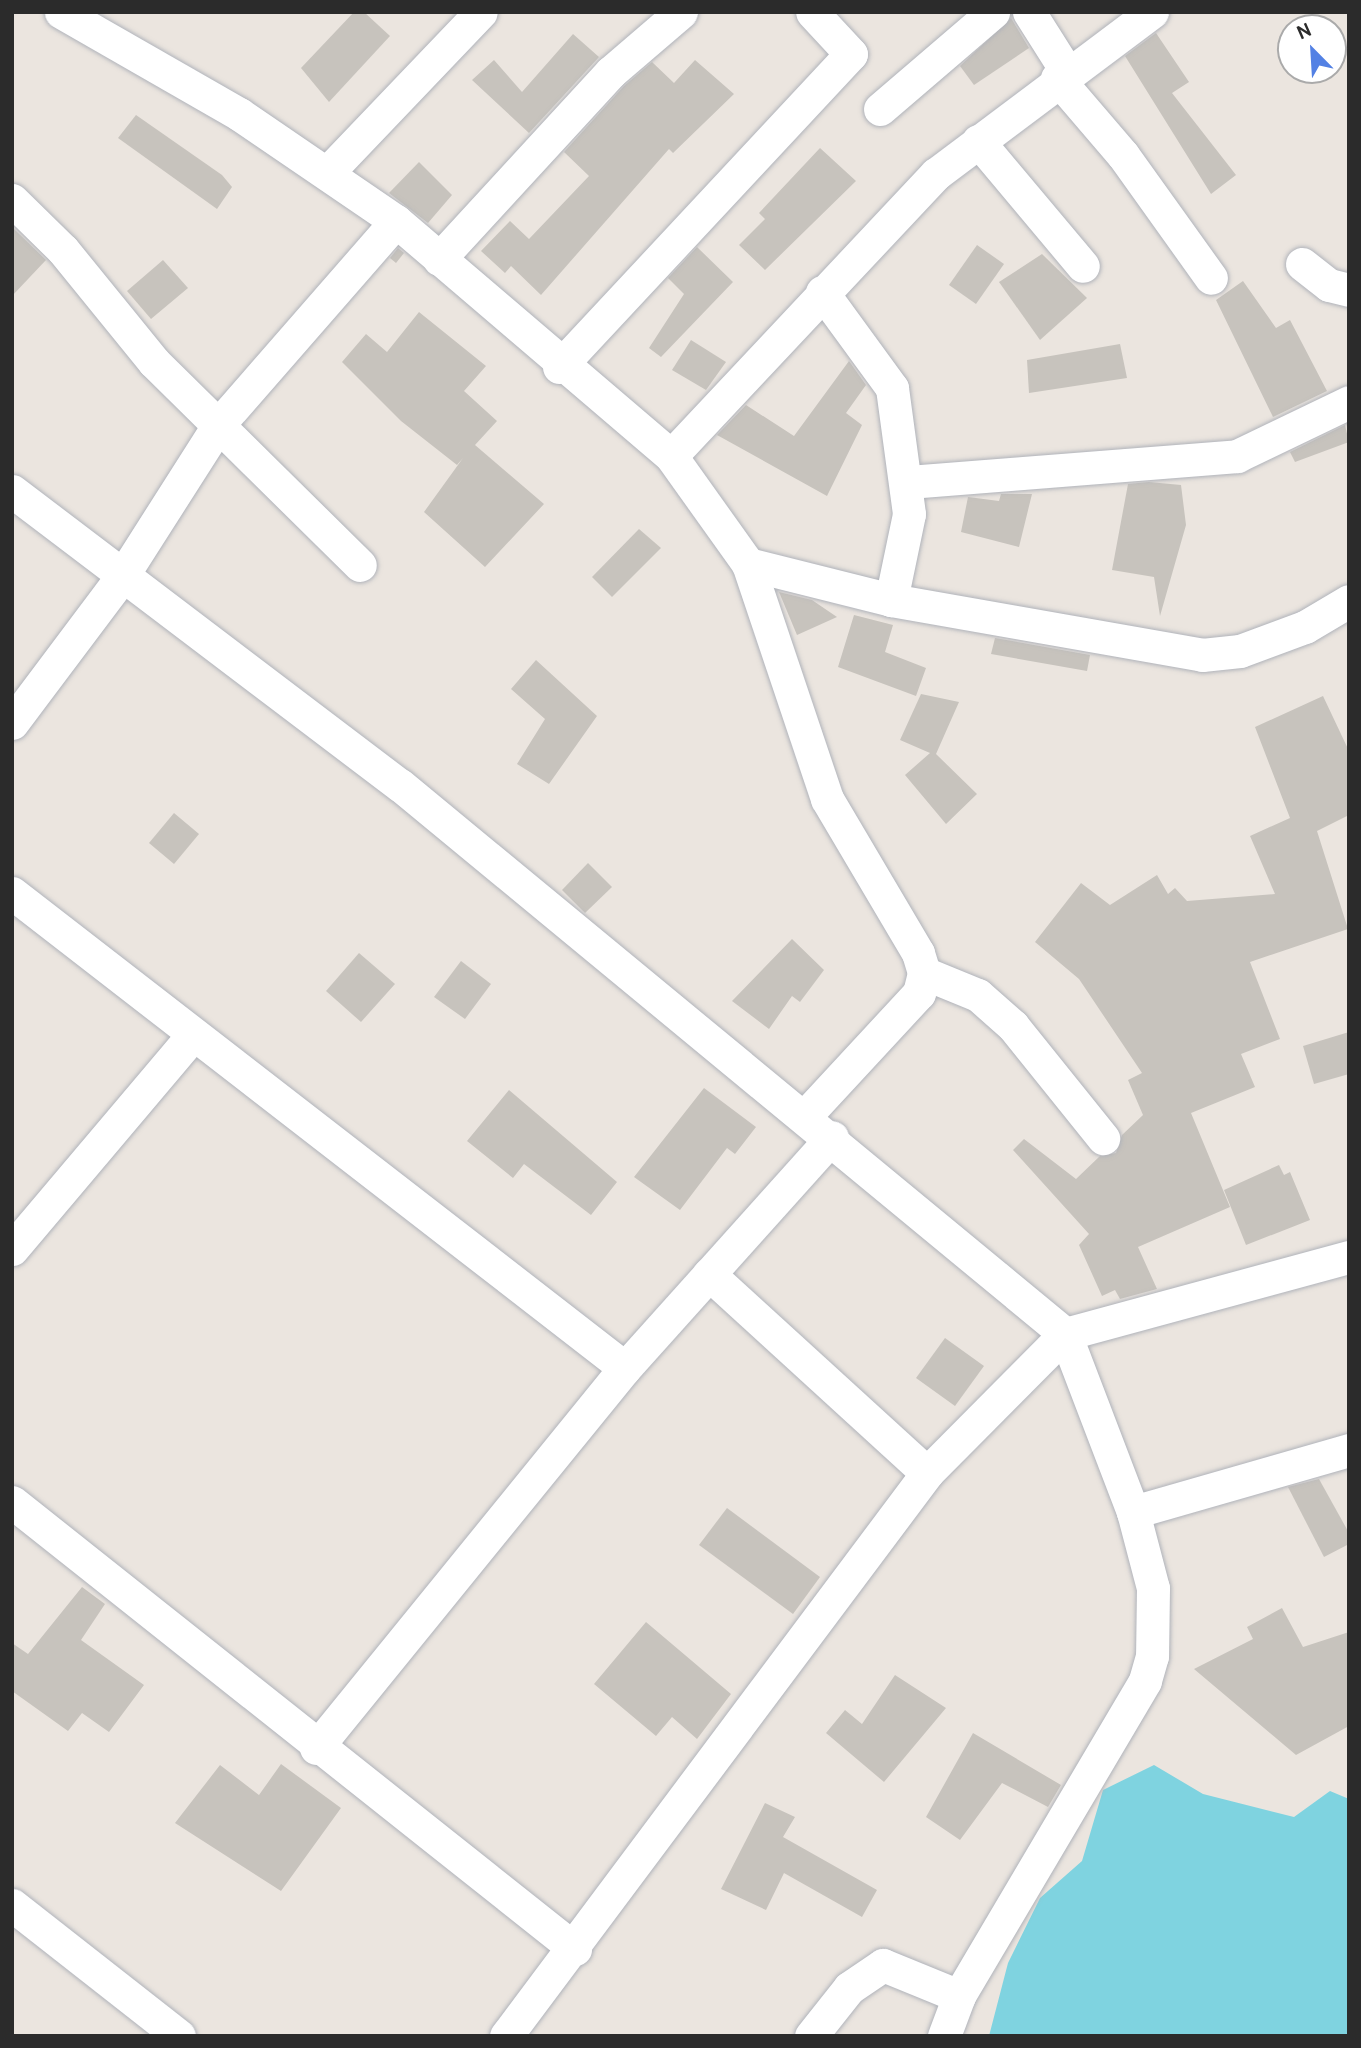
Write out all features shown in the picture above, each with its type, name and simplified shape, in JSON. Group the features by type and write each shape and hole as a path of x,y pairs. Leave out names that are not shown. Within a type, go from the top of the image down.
{"street":[{"path":"61,12 328,172 396,222 559,367 671,456 748,564 827,799 924,973 978,995 1013,1026 1103,1138"},
{"path":"328,172 481,12"},
{"path":"439,259 611,72 681,12"},
{"path":"559,367 851,54 812,12"},
{"path":"880,109 993,12"},
{"path":"1029,12 1062,75 1123,155 1210,278"},
{"path":"671,456 822,292 936,174 1062,75 1152,12"},
{"path":"978,141 1083,266"},
{"path":"12,200 63,250 153,362 360,565"},
{"path":"12,723 121,578 219,424 396,222"},
{"path":"1302,264 1329,285 1349,290"},
{"path":"822,292 892,387 909,482 909,514 891,600"},
{"path":"909,482 1237,456 1349,402"},
{"path":"12,491 121,578 400,785 832,1137 1065,1334 1133,1512 1153,1588 1154,1632 1145,1681 959,1996 944,2036"},
{"path":"748,564 891,600 1202,655 1240,651 1305,627 1349,601"},
{"path":"12,893 192,1036 625,1368"},
{"path":"804,1116 919,993 924,973"},
{"path":"12,1249 192,1036"},
{"path":"316,1748 625,1368 832,1137"},
{"path":"506,2036 575,1949 927,1473 1065,1334 1349,1257"},
{"path":"709,1273 927,1473"},
{"path":"1133,1512 1349,1450"},
{"path":"12,1503 316,1748 575,1949"},
{"path":"12,1905 179,2036"},
{"path":"811,2036 849,1988 883,1965 959,1996"}],"water":[{"path":"1154,1765 1203,1794 1294,1817 1330,1791 1349,1799 1349,2036 989,2036 1008,1963 1040,1898 1082,1861 1103,1790"}],"building":[{"path":"354,12 364,12 390,36 329,102 301,68"},
{"path":"1011,18 1029,48 974,85 960,66"},
{"path":"1156,33 1189,82 1172,93 1236,175 1211,194 1125,56"},
{"path":"573,34 599,57 529,133 472,80 494,60 522,92"},
{"path":"695,60 734,94 673,153 669,149 541,295 511,266 505,273 481,251 510,221 529,239 589,176 564,152 624,86 652,62 674,83"},
{"path":"136,115 222,175 232,187 217,209 118,138"},
{"path":"820,148 856,181 765,270 739,245 765,219 759,213"},
{"path":"419,162 452,195 428,223 389,193"},
{"path":"12,227 46,260 12,296"},
{"path":"977,245 1004,264 976,304 949,285"},
{"path":"697,247 733,282 661,357 649,348 684,294 668,278"},
{"path":"398,248 404,253 396,263 390,258"},
{"path":"1042,254 1087,298 1040,340 999,282"},
{"path":"163,260 188,288 151,319 127,291"},
{"path":"1243,281 1276,328 1290,320 1327,391 1273,417 1216,300"},
{"path":"419,312 486,366 464,391 497,421 475,445 544,504 485,567 424,512 463,458 457,465 401,421 342,362 366,334 387,352"},
{"path":"691,340 726,362 706,390 672,370"},
{"path":"1120,344 1127,378 1029,393 1027,360"},
{"path":"849,361 866,385 846,413 862,425 827,496 717,435 746,405 794,436"},
{"path":"1345,425 1349,442 1295,462 1290,452"},
{"path":"1149,482 1181,485 1186,525 1160,616 1154,577 1112,570 1128,484"},
{"path":"1001,494 1032,494 1019,547 961,532 968,497 999,501"},
{"path":"639,529 661,548 612,597 592,577"},
{"path":"779,592 812,600 837,617 797,635"},
{"path":"854,615 893,625 885,652 926,668 916,696 838,667"},
{"path":"995,638 1090,655 1087,671 991,654"},
{"path":"536,660 597,716 549,784 517,764 545,719 511,689"},
{"path":"921,694 959,702 936,754 977,794 946,824 905,775 930,753 900,740"},
{"path":"1323,696 1349,751 1349,815 1317,831 1348,929 1250,962 1280,1039 1241,1054 1255,1087 1191,1113 1230,1207 1138,1247 1157,1289 1120,1299 1115,1290 1102,1296 1079,1245 1089,1234 1013,1150 1024,1139 1076,1179 1100,1156 1116,1153 1122,1135 1143,1115 1128,1080 1142,1073 1079,979 1035,942 1081,883 1110,905 1157,875 1168,894 1175,888 1187,901 1275,894 1250,836 1290,818 1255,727"},
{"path":"174,813 199,834 174,864 149,843"},
{"path":"588,863 612,887 585,913 562,890"},
{"path":"792,939 824,970 800,1002 792,996 769,1029 732,1001"},
{"path":"359,953 395,984 361,1022 326,991"},
{"path":"461,961 491,984 465,1019 434,997"},
{"path":"1349,1032 1349,1074 1314,1084 1303,1046"},
{"path":"704,1088 756,1127 735,1154 727,1148 680,1210 634,1177"},
{"path":"509,1090 617,1182 591,1215 524,1164 513,1178 467,1141"},
{"path":"1279,1165 1284,1175 1290,1172 1310,1220 1246,1245 1224,1190"},
{"path":"945,1338 984,1366 955,1406 916,1378"},
{"path":"1319,1479 1349,1533 1349,1544 1324,1557 1288,1487"},
{"path":"727,1508 820,1577 793,1614 699,1545"},
{"path":"82,1587 105,1604 81,1640 144,1685 109,1732 82,1713 68,1731 12,1691 12,1643 28,1654"},
{"path":"1282,1608 1303,1647 1349,1632 1349,1726 1296,1755 1194,1669 1253,1639 1247,1627"},
{"path":"646,1622 731,1694 697,1739 672,1717 656,1736 594,1684"},
{"path":"895,1675 946,1708 884,1782 826,1733 845,1710 862,1724"},
{"path":"973,1733 1061,1785 1048,1807 1002,1783 960,1840 926,1817"},
{"path":"281,1764 341,1808 281,1891 175,1823 220,1765 259,1795"},
{"path":"765,1803 795,1817 783,1837 877,1890 862,1917 784,1873 766,1910 721,1889"}]}
